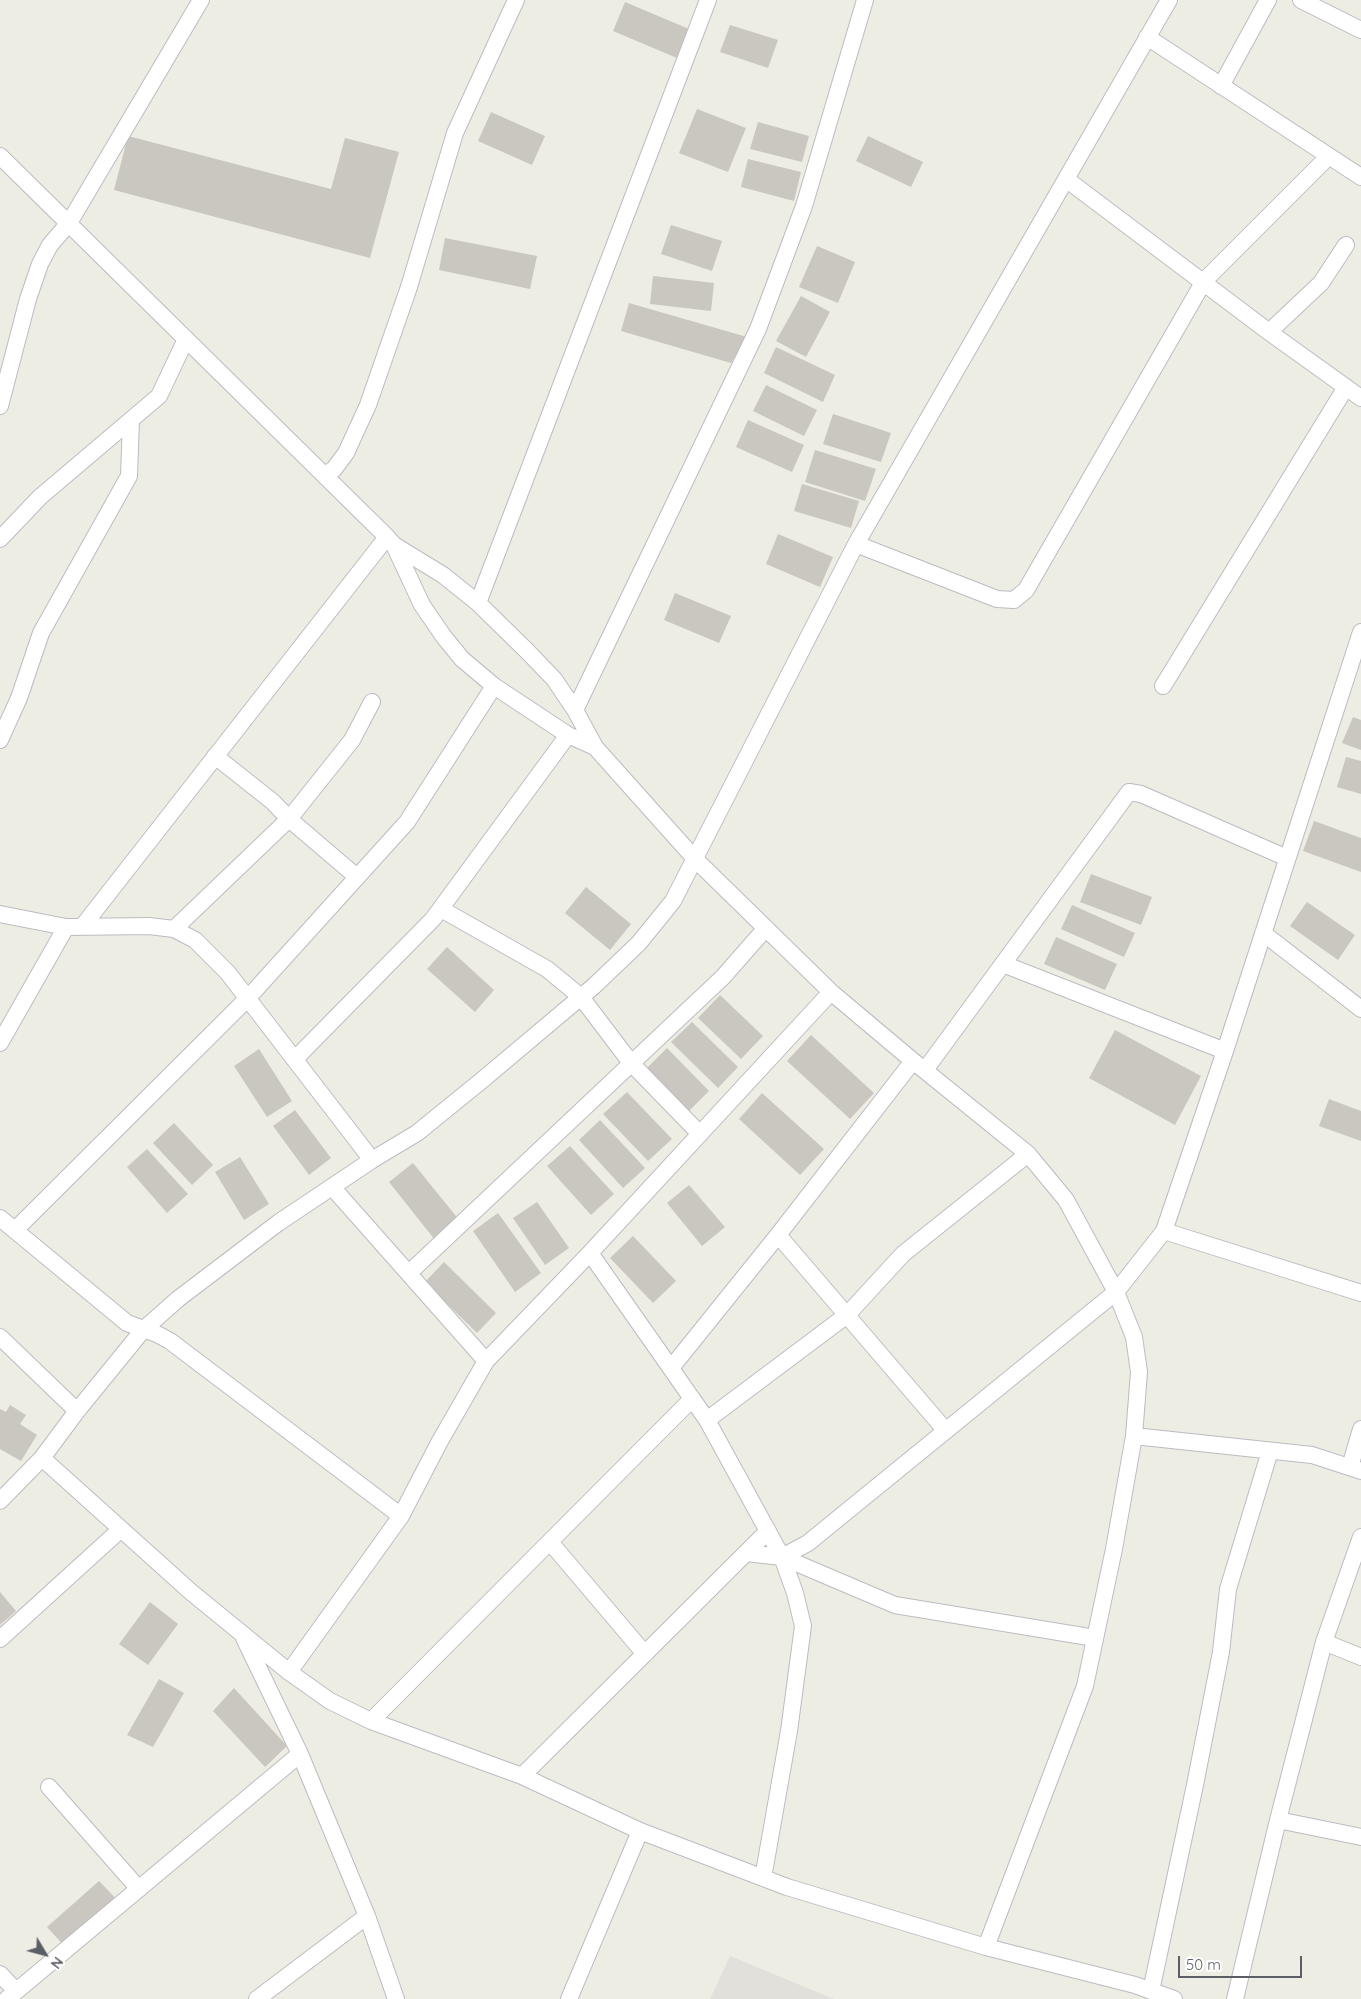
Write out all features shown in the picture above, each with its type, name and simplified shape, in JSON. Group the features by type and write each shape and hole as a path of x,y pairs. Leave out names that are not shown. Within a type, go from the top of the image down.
{"street":[{"path":"0,406 28,299 40,264 50,244 69,223 201,0"},
{"path":"325,475 334,469 346,453 368,405 409,287 455,133 516,0"},
{"path":"478,603 708,0"},
{"path":"575,710 758,329 804,206 864,0"},
{"path":"0,1501 42,1458 77,1410 143,1330 178,1299 263,1235 372,1160 417,1133 581,997 639,943 673,901 696,860 856,544 1168,0"},
{"path":"1221,86 1268,0"},
{"path":"1301,0 1361,30"},
{"path":"1147,37 1361,177"},
{"path":"0,156 391,541 443,575 478,603 554,679 575,710 595,748 696,860 831,992 1028,1154 1066,1200 1116,1292 1134,1337 1139,1372 1134,1436 1114,1549 1085,1686 986,1947"},
{"path":"856,544 997,599 1014,600 1026,590 1040,568 1204,281 1329,156"},
{"path":"1066,179 1204,281 1269,332 1361,398"},
{"path":"1269,332 1321,283 1346,245"},
{"path":"0,539 40,497 159,396 186,339"},
{"path":"1164,686 1346,387"},
{"path":"0,740 19,698 41,633 129,476 131,420"},
{"path":"391,541 422,606 462,659 494,686 568,735 595,748"},
{"path":"0,1043 74,927 391,541"},
{"path":"782,1557 808,1543 1116,1292 1164,1231 1225,1051 1361,632"},
{"path":"15,1230 247,999 407,822 494,686"},
{"path":"174,929 289,819 352,740 372,702"},
{"path":"295,1059 433,919 568,735"},
{"path":"215,756 273,802 289,819 357,877"},
{"path":"671,1368 778,1235 1003,964 1129,792 1141,794 1287,858"},
{"path":"441,909 547,969 581,997 631,1063 700,1134"},
{"path":"0,914 74,927 149,926 174,929 195,940 228,973 372,1160"},
{"path":"408,1273 723,977 766,928"},
{"path":"1263,933 1361,1009"},
{"path":"1003,964 1225,1051"},
{"path":"289,1672 400,1516 486,1361 590,1254 831,992"},
{"path":"707,1420 847,1315 903,1254 1028,1154"},
{"path":"332,1187 486,1361"},
{"path":"0,1218 127,1323 170,1341 400,1516"},
{"path":"1164,1231 1361,1293"},
{"path":"778,1235 946,1430"},
{"path":"590,1254 707,1420 782,1557 795,1593 803,1626 789,1730 764,1878"},
{"path":"0,1337 77,1410"},
{"path":"371,1721 692,1399"},
{"path":"1134,1436 1312,1455 1356,1469 1361,1429"},
{"path":"1151,1991 1221,1652 1228,1589 1270,1451"},
{"path":"42,1458 191,1592 289,1672 330,1701 371,1721 522,1776 640,1831 764,1878 986,1947 1151,1991 1174,1999"},
{"path":"0,1638 120,1530"},
{"path":"522,1776 768,1531"},
{"path":"1235,1999 1278,1820 1324,1642 1361,1537"},
{"path":"550,1542 645,1654"},
{"path":"746,1553 782,1557 895,1605 1095,1638"},
{"path":"242,1634 300,1754 367,1916 396,1999"},
{"path":"1324,1642 1361,1657"},
{"path":"0,1974 12,1995 300,1754"},
{"path":"49,1787 139,1888"},
{"path":"1278,1820 1361,1837"},
{"path":"569,1999 640,1831"},
{"path":"257,1999 367,1916"}],"shaded area":[{"path":"730,1956 834,1999 710,1999"}],"building":[{"path":"625,2 689,29 677,58 613,31"},
{"path":"730,25 778,40 768,68 720,52"},
{"path":"697,109 746,128 728,172 679,153"},
{"path":"491,112 545,136 532,165 478,141"},
{"path":"758,122 809,136 802,162 750,149"},
{"path":"128,136 331,189 345,138 399,152 370,258 114,190"},
{"path":"868,136 923,162 911,187 856,161"},
{"path":"748,159 801,172 794,201 741,187"},
{"path":"671,225 722,241 712,271 661,254"},
{"path":"445,238 537,256 530,289 439,270"},
{"path":"817,246 855,262 838,303 799,287"},
{"path":"653,276 714,283 711,311 650,304"},
{"path":"801,296 830,312 806,357 776,341"},
{"path":"629,303 747,337 731,363 621,331"},
{"path":"776,347 835,375 823,402 764,373"},
{"path":"766,385 817,410 804,436 753,411"},
{"path":"833,414 891,433 881,462 823,444"},
{"path":"748,420 804,445 792,472 736,447"},
{"path":"815,450 876,469 865,501 805,482"},
{"path":"802,484 859,501 851,528 794,511"},
{"path":"778,534 833,557 820,587 766,564"},
{"path":"675,593 731,616 719,643 664,620"},
{"path":"1353,717 1361,720 1361,750 1342,743"},
{"path":"1346,757 1361,761 1361,794 1337,787"},
{"path":"1314,821 1361,838 1361,872 1303,851"},
{"path":"1091,874 1152,897 1141,925 1080,902"},
{"path":"586,887 631,924 610,950 565,913"},
{"path":"1307,902 1355,935 1338,960 1290,926"},
{"path":"1072,905 1135,933 1124,957 1061,929"},
{"path":"1056,937 1117,964 1105,990 1044,964"},
{"path":"447,947 494,990 475,1012 427,969"},
{"path":"720,995 763,1036 741,1059 698,1018"},
{"path":"692,1022 738,1067 718,1088 671,1042"},
{"path":"1115,1030 1201,1076 1175,1125 1089,1078"},
{"path":"811,1035 874,1093 850,1119 787,1061"},
{"path":"667,1048 709,1091 688,1112 646,1069"},
{"path":"259,1049 292,1101 267,1117 234,1066"},
{"path":"627,1092 672,1139 648,1161 603,1114"},
{"path":"762,1093 824,1149 800,1175 739,1119"},
{"path":"1329,1099 1361,1111 1361,1141 1319,1126"},
{"path":"295,1110 331,1158 309,1175 273,1126"},
{"path":"600,1120 645,1168 623,1188 579,1140"},
{"path":"174,1123 213,1165 192,1185 153,1143"},
{"path":"570,1146 614,1194 591,1215 547,1166"},
{"path":"147,1149 188,1194 167,1213 127,1167"},
{"path":"240,1157 269,1204 244,1220 215,1172"},
{"path":"413,1163 460,1221 435,1240 389,1182"},
{"path":"689,1185 725,1227 702,1246 667,1203"},
{"path":"537,1202 569,1248 545,1265 513,1218"},
{"path":"498,1213 541,1273 515,1292 473,1231"},
{"path":"633,1236 676,1281 653,1303 610,1258"},
{"path":"444,1262 496,1313 477,1333 425,1282"},
{"path":"10,1405 26,1415 20,1424 37,1435 21,1461 0,1449 0,1409 6,1412"},
{"path":"0,1592 16,1611 0,1625"},
{"path":"150,1602 178,1624 148,1665 119,1644"},
{"path":"159,1679 184,1693 153,1747 127,1735"},
{"path":"234,1688 287,1746 265,1767 213,1711"},
{"path":"99,1881 121,1904 67,1949 47,1927"}]}
